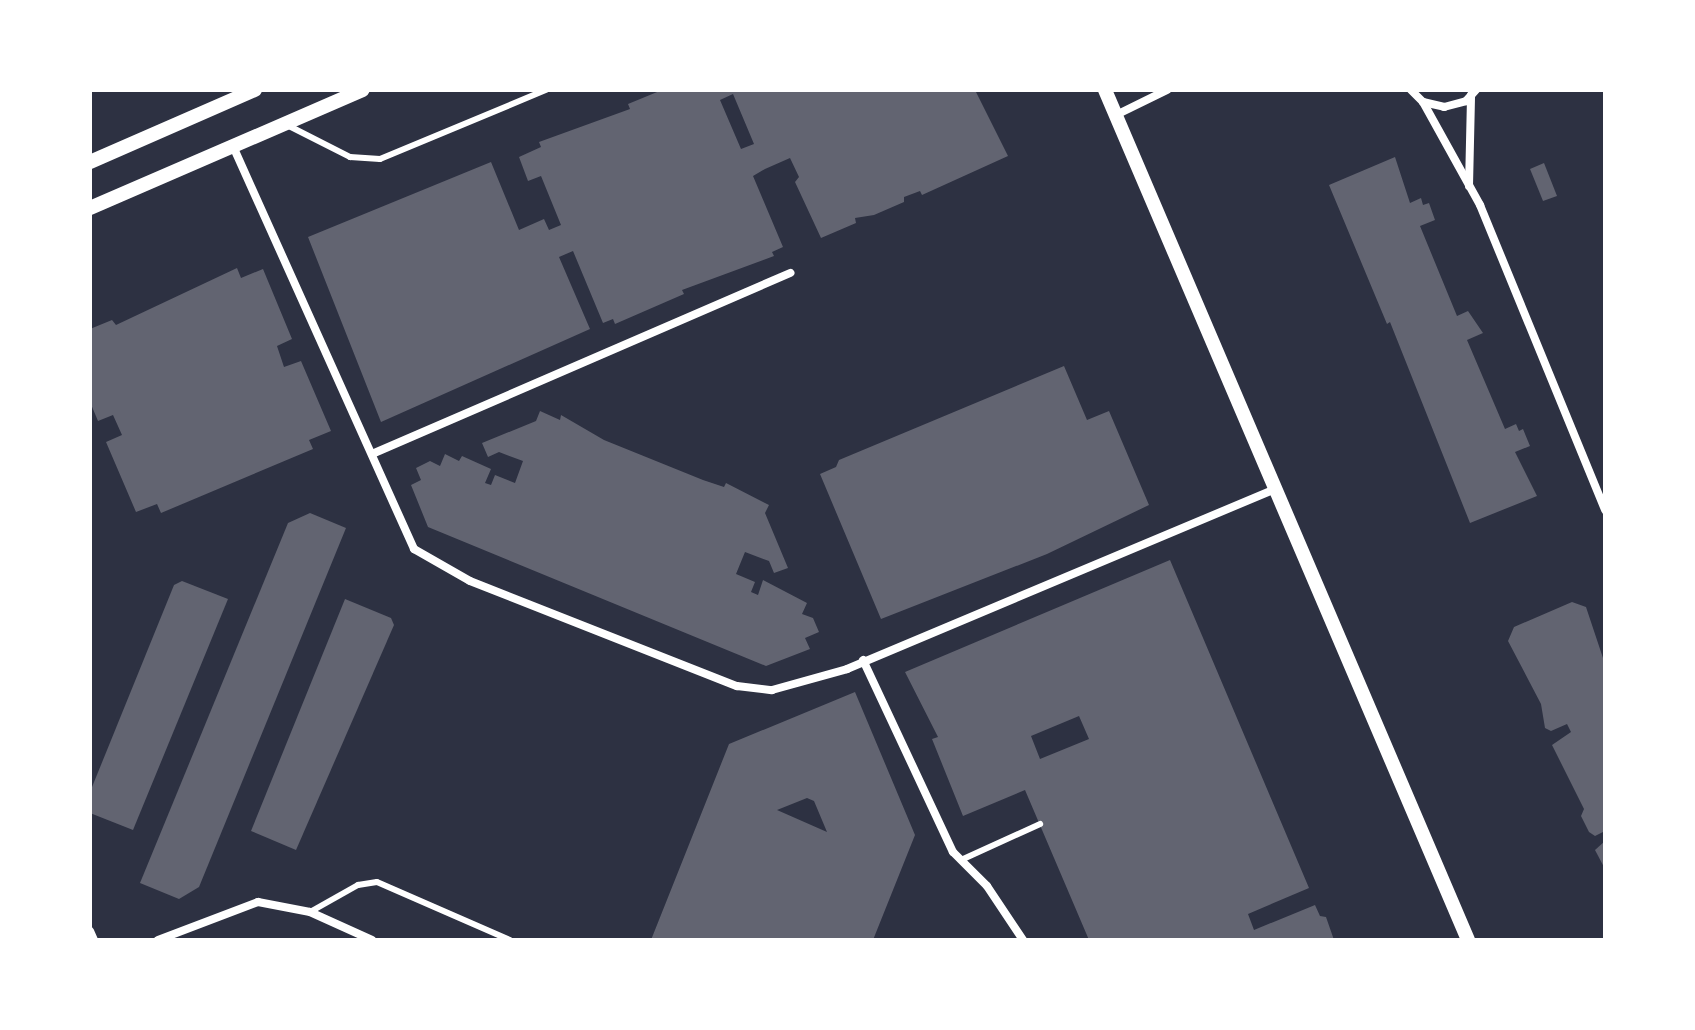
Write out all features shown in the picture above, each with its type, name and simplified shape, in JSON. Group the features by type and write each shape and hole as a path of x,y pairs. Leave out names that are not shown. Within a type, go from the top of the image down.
{"street":[{"path":"90,162 255,90"},
{"path":"90,208 232,143 363,90"},
{"path":"1105,90 1468,940"},
{"path":"1116,115 1167,90"},
{"path":"1411,90 1423,102 1470,191 1605,510"},
{"path":"1423,102 1444,107 1474,93"},
{"path":"1470,191 1466,163 1474,93"},
{"path":"232,143 414,549 470,581 747,689 799,685 1275,489"},
{"path":"372,454 791,273"},
{"path":"863,660 961,860 987,886 1023,940"},
{"path":"158,940 238,906 279,902 310,912 372,940"},
{"path":"90,931 94,940"}],"lane":[{"path":"284,123 350,157 380,159 546,90"},
{"path":"961,860 1040,824"},
{"path":"310,912 358,885 377,882 510,940"}],"building":[{"path":"662,90 975,90 1008,156 922,195 920,191 904,197 904,202 874,215 855,218 856,223 821,238 795,182 799,177 790,158 753,176 783,247 772,252 774,256 682,290 684,294 615,324 613,319 603,323 573,251 559,257 590,329 381,422 308,237 491,162 519,230 544,219 549,230 561,225 541,176 528,181 519,157 541,147 539,142 630,109 628,104","holes":["733,94 754,144 741,149 720,100"]},
{"path":"1395,157 1410,203 1421,198 1423,205 1429,203 1435,220 1420,226 1457,316 1468,311 1483,333 1467,340 1505,429 1516,424 1519,431 1523,429 1530,446 1515,452 1537,496 1470,523 1390,322 1387,324 1329,185"},
{"path":"1544,163 1557,196 1543,201 1530,169"},
{"path":"237,268 241,278 263,269 292,339 277,346 284,367 301,361 331,431 309,440 313,449 161,513 157,504 136,512 106,442 122,435 113,415 98,421 90,402 90,329 112,320 116,325"},
{"path":"1064,366 1087,420 1109,411 1149,505 1047,554 881,619 820,474 836,467 839,460"},
{"path":"540,411 560,420 561,415 604,440 703,480 724,487 726,483 769,505 765,513 788,568 774,573 769,561 745,552 736,574 755,582 751,592 758,595 763,580 807,603 802,614 813,618 819,632 805,638 810,649 766,666 428,527 411,485 421,480 416,468 430,461 440,466 445,454 459,461 462,456 491,469 485,483 491,485 495,475 515,483 523,461 499,452 488,457 482,443 536,421"},
{"path":"310,513 346,528 199,887 179,899 140,883 288,523"},
{"path":"1170,560 1309,888 1248,914 1254,930 1315,905 1320,916 1326,917 1334,940 1089,940 1025,790 963,816 932,739 938,737 905,672","holes":["1079,716 1089,739 1040,759 1031,736"]},
{"path":"182,581 228,599 133,830 90,813 90,792 174,585"},
{"path":"345,599 391,618 394,625 296,850 251,831"},
{"path":"1572,602 1586,607 1605,664 1605,831 1595,836 1589,832 1581,816 1584,809 1552,745 1571,732 1567,724 1551,731 1545,728 1541,704 1508,641 1514,627"},
{"path":"855,692 915,835 873,940 651,940 729,744","holes":["807,798 814,801 827,832 777,810"]},
{"path":"1605,841 1605,869 1595,850"}]}
